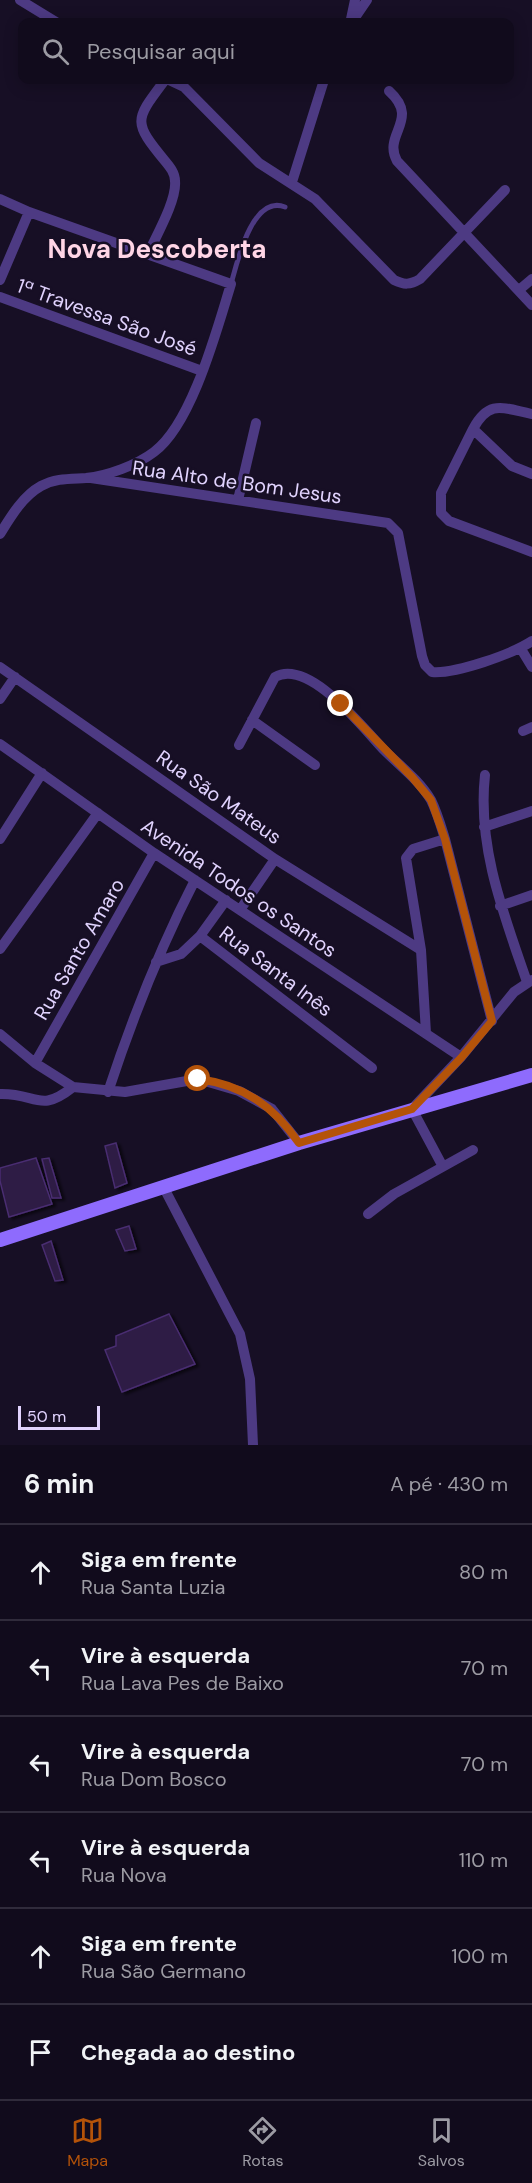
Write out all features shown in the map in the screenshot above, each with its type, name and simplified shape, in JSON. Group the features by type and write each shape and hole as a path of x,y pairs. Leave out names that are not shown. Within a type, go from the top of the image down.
{"street":[{"path":"20,0 49,18"},
{"path":"353,18 355,0"},
{"path":"355,18 367,0"},
{"path":"148,254 175,187 173,170 151,144 140,121 142,110 164,84"},
{"path":"177,84 184,87 259,163 292,182 334,216 394,280 400,283 414,283 420,279 505,190"},
{"path":"292,182 323,84"},
{"path":"389,91 399,100 404,112 393,150 394,156 532,305"},
{"path":"0,199 29,212 231,284 202,371 174,430 155,452 128,465 88,478 52,480 39,487 24,500 0,534"},
{"path":"0,280 29,212"},
{"path":"519,290 532,279"},
{"name":"1ª Travessa São José","path":"0,297 202,371"},
{"path":"532,414 509,409 489,410 480,416 448,477 441,494 439,507 441,513 449,521 532,552"},
{"path":"238,500 256,423"},
{"path":"473,429 512,466 532,474"},
{"name":"Rua Alto de Bom Jesus","path":"88,478 381,520 398,532 422,656 428,670 438,673 521,649"},
{"path":"532,641 521,649 532,667"},
{"name":"Rua São Mateus","path":"0,667 275,859 421,950"},
{"path":"239,745 275,677 280,674 292,674 318,686 341,704 423,789 437,815 445,839 492,1021"},
{"path":"0,699 15,677"},
{"path":"252,720 315,765"},
{"name":"Avenida Todos os Santos","path":"0,744 154,853 461,1058"},
{"path":"0,839 42,773"},
{"path":"412,1109 461,1058 514,992 530,981 500,906 484,827 482,801 484,775"},
{"path":"484,827 532,811"},
{"path":"0,949 98,813"},
{"path":"426,1033 421,950 406,858 413,849 445,839"},
{"name":"Rua Santo Amaro","path":"35,1063 154,853"},
{"path":"240,910 275,859"},
{"path":"108,1092 126,1037 156,962 195,880"},
{"path":"500,906 532,895"},
{"path":"200,936 226,900"},
{"name":"Rua Santa Inês","path":"156,962 181,954 200,936 372,1068"},
{"path":"0,1034 35,1063 73,1087 108,1092 147,1089 186,1080 210,1081 239,1091 265,1104 282,1119 299,1143"},
{"path":"0,1240 299,1143 532,1075"},
{"path":"0,1094 21,1095 42,1101 58,1098 73,1087"},
{"path":"412,1109 442,1165"},
{"path":"368,1214 394,1194 472,1150"},
{"path":"164,1188 240,1334 250,1379 253,1445"}],"lane":[{"path":"231,284 245,235 267,207 276,204 285,207"}],"building":[{"path":"116,1143 127,1183 115,1188 105,1146"},
{"path":"36,1158 52,1204 9,1217 0,1181 0,1168"},
{"path":"49,1158 61,1198 52,1198 42,1159"},
{"path":"129,1226 136,1249 125,1251 116,1230"},
{"path":"51,1241 63,1280 55,1281 42,1245"},
{"path":"169,1314 195,1364 122,1392 105,1350 116,1346 116,1336"}],"district":[{"name":"Nova Descoberta","path":"157,249"}],"route":[{"path":"198,1079 239,1091 258,1100 282,1119 299,1143 412,1109 461,1058 492,1021 445,839 431,800 412,777 341,704"}]}
